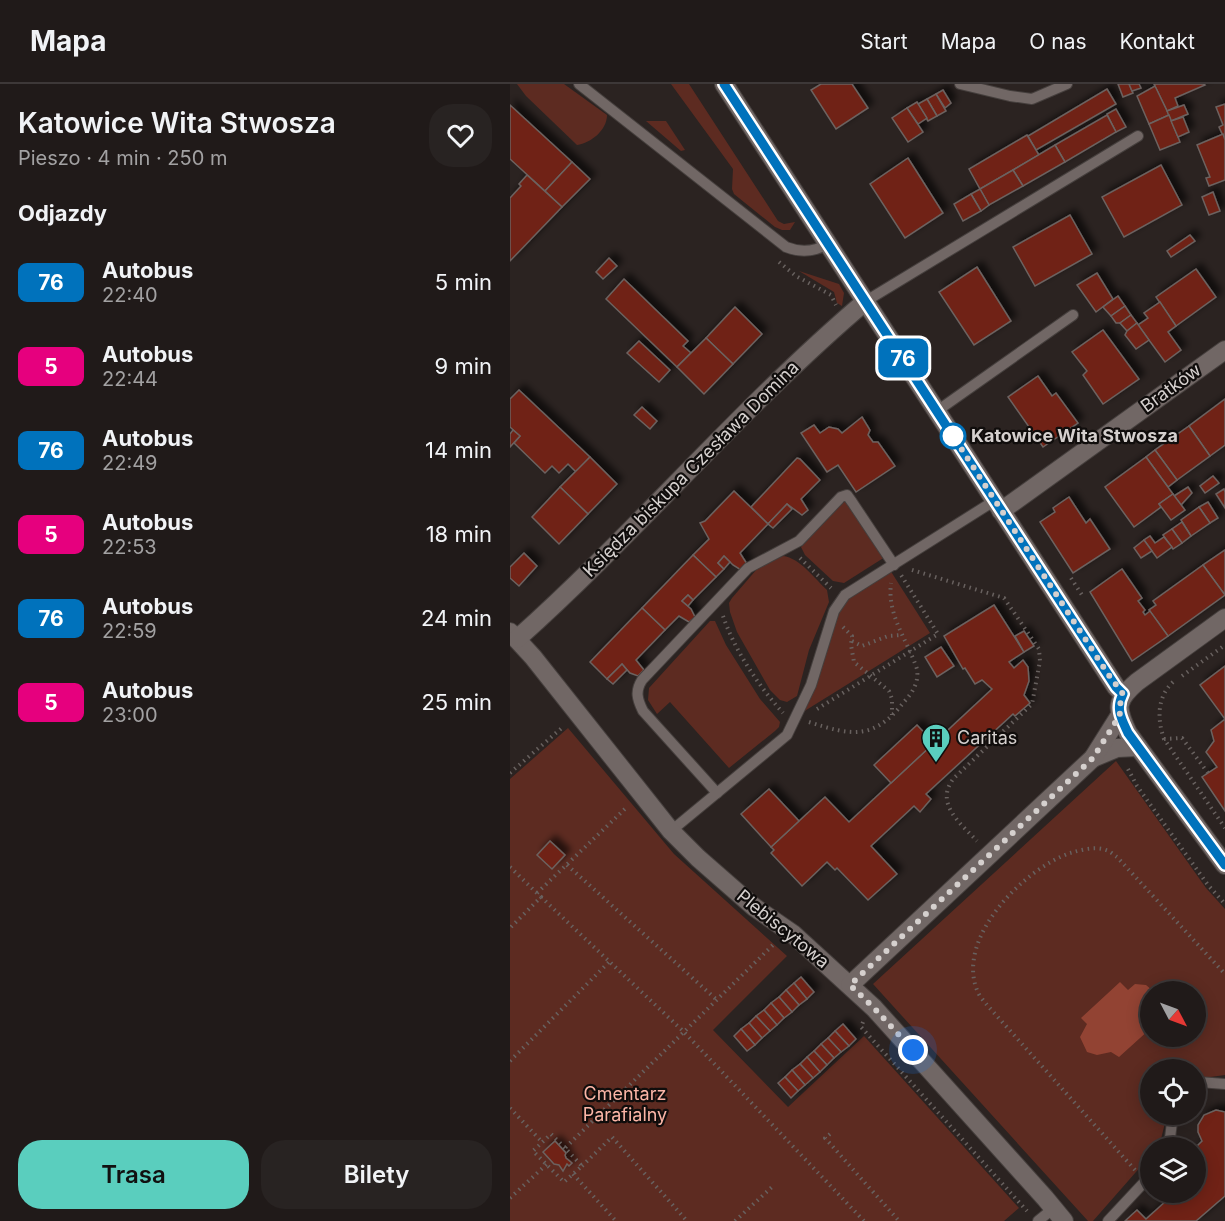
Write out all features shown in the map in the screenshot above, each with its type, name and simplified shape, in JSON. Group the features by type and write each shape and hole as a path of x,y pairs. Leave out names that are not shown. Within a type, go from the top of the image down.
{"street":[{"path":"724,84 1112,681 1123,694"},
{"name":"Księdza biskupa Czesława Domina","path":"514,635 565,596 772,386 866,301"},
{"name":"Bratków","path":"998,506 1225,350"},
{"path":"1225,618 1143,676 1123,694 1119,708 1128,733 1225,865"},
{"name":"Plebiscytowa","path":"514,635 671,831 754,907 793,934 850,985 883,1018 1059,1214"},
{"path":"850,985 1093,758 1120,715"},
{"path":"1093,758 1117,748 1138,747"}],"lane":[{"path":"579,84 779,243 802,251 818,250 828,244"},
{"path":"960,84 1032,99 1067,84"},
{"path":"866,301 1138,136"},
{"path":"936,411 1073,315"},
{"path":"717,793 643,711 636,694 642,680 748,568 799,541 841,497 847,495 896,567"},
{"path":"671,831 787,735 796,722 811,685 834,610 845,595 998,506"},
{"path":"1206,1083 1225,1084"},
{"path":"1108,1221 1140,1187"},
{"path":"1038,1221 1059,1214"}],"path":[{"path":"788,547 834,590 840,595 845,595"},
{"path":"723,595 723,615 733,641 761,687 796,722 856,732 875,729 892,716 917,681 917,669 894,616 891,596 896,567"},
{"path":"796,722 938,634 896,567"},
{"path":"896,567 1004,598 1039,649 1040,661 1032,704 954,778 947,790 946,801 950,811 990,855"},
{"path":"831,621 849,631 854,662 889,691 892,699 892,716"},
{"path":"852,641 862,646 888,636 902,635"},
{"path":"1225,645 1171,684 1163,694 1159,716 1159,727 1164,739 1225,828"},
{"path":"510,773 577,713"},
{"path":"1164,739 1182,738 1208,773"},
{"path":"1126,765 1137,786 1208,885 1225,904"},
{"path":"510,928 567,865 631,803"},
{"path":"1140,1170 977,992 974,963 980,939 995,911 1028,876 1057,858 1082,849 1096,848 1106,850 1117,857 1225,974"},
{"path":"567,865 717,1000"},
{"path":"510,867 684,1032 864,1221"},
{"path":"565,1148 774,944"},
{"path":"510,1061 609,962"},
{"path":"866,1015 861,1027 1028,1212"},
{"path":"510,1108 542,1142"},
{"path":"582,1166 551,1134 533,1151 564,1182 582,1166 612,1137 687,1221"},
{"path":"830,1134 825,1138 899,1221"},
{"path":"510,1198 547,1164"},
{"path":"573,1174 616,1221"},
{"path":"735,1221 772,1187"}],"green space":[{"path":"517,84 564,84 607,115 604,126 593,139 577,145 526,96"},
{"path":"671,84 689,84 778,221 784,224 795,222 790,230 775,227 734,194 733,169"},
{"path":"646,121 666,121 685,150 681,151"},
{"path":"799,271 839,284 844,293 842,306 837,303 834,292"},
{"path":"844,502 849,502 885,557 844,583 833,581 805,555 801,547"},
{"path":"783,556 801,565 827,590 829,602 809,650 797,696 787,702 780,700 770,690 737,632 729,603 757,569"},
{"path":"890,570 930,633 803,712 837,614 851,595"},
{"path":"710,621 715,621 726,645 760,699 780,722 775,731 729,768 670,702 657,714 648,700 649,688"},
{"name":"Cmentarz Parafialny","path":"568,728 674,854 787,956 713,1030 788,1107 864,1036 1019,1208 1004,1221 510,1221 510,779"},
{"path":"1116,761 1206,888 1225,909 1225,1075 1206,1078 1206,1059 1140,1059 1140,1125 1164,1125 1162,1137 1140,1137 1140,1167 1093,1221 1088,1221 873,984"}],"shaded area":[{"path":"1120,982 1128,990 1135,984 1140,984 1140,1038 1119,1057 1111,1052 1097,1055 1087,1052 1080,1037 1087,1024 1081,1018"}],"building":[{"path":"821,84 852,84 868,108 836,129 811,90"},
{"path":"1118,84 1129,84 1133,93 1123,97"},
{"path":"1129,84 1139,84 1141,88 1132,91"},
{"path":"1154,84 1205,85 1175,98 1178,106 1167,111"},
{"path":"1155,86 1169,115 1149,124 1137,96"},
{"path":"1107,89 1116,104 1036,150 1028,136"},
{"path":"943,90 951,103 945,108 936,94"},
{"path":"936,94 946,111 937,116 927,99"},
{"path":"927,99 937,116 928,121 918,104"},
{"path":"917,102 927,118 918,124 907,108"},
{"path":"1225,104 1225,140 1219,127 1223,125 1216,107"},
{"path":"510,105 572,162 545,191 510,159"},
{"path":"1184,105 1188,114 1171,121 1167,111"},
{"path":"907,108 923,132 908,142 892,118"},
{"path":"1116,109 1126,127 1116,132 1107,114"},
{"path":"1107,115 1116,132 1065,162 1055,145"},
{"path":"1169,115 1180,142 1160,150 1149,124"},
{"path":"1183,117 1189,132 1178,137 1171,121"},
{"path":"1223,134 1225,180 1209,186 1206,178 1210,177 1197,145"},
{"path":"1027,135 1039,155 980,189 969,169"},
{"path":"1055,145 1065,162 1023,186 1013,170"},
{"path":"908,158 943,213 905,238 870,184"},
{"path":"572,162 590,179 562,207 545,191"},
{"path":"1161,165 1182,205 1124,237 1102,197"},
{"path":"1013,170 1023,186 989,205 980,189"},
{"path":"527,175 562,207 510,261 510,198"},
{"path":"980,189 989,205 981,211 971,194"},
{"path":"1213,192 1220,211 1209,215 1202,197"},
{"path":"971,194 981,211 963,221 954,204"},
{"path":"1070,215 1092,254 1035,286 1013,247"},
{"path":"1190,235 1195,241 1171,257 1167,251"},
{"path":"609,258 617,266 603,279 596,272"},
{"path":"977,267 1011,321 974,345 939,292"},
{"path":"1196,269 1216,297 1176,326 1156,297"},
{"path":"1097,273 1113,299 1096,312 1077,285"},
{"path":"624,279 688,341 683,346 691,353 677,367 606,299"},
{"path":"1118,296 1125,306 1111,316 1103,307"},
{"path":"1160,302 1176,326 1168,332 1181,350 1165,362 1138,325 1148,318 1144,313"},
{"path":"1125,306 1131,315 1120,323 1116,323 1111,316"},
{"path":"735,307 762,334 733,364 706,338"},
{"path":"1131,315 1137,323 1127,331 1120,323"},
{"path":"1137,323 1149,340 1136,349 1125,335"},
{"path":"1103,330 1139,379 1103,404 1083,375 1087,371 1072,352"},
{"path":"706,338 733,364 704,394 677,367"},
{"path":"639,341 670,370 659,382 627,353"},
{"path":"1038,376 1052,396 1056,393 1078,423 1043,447 1008,397"},
{"path":"519,390 590,457 576,472 568,464 559,473 552,466 545,473 514,443 520,436 510,427 510,399"},
{"path":"1225,399 1225,445 1210,456 1189,426"},
{"path":"642,407 657,421 650,429 634,415"},
{"path":"862,417 870,430 868,435 873,442 878,442 895,466 856,492 838,465 827,472 801,433 814,425 820,433 829,427 838,429 842,433"},
{"path":"1189,426 1210,456 1177,480 1155,450"},
{"path":"513,430 520,436 510,447 510,434"},
{"path":"1155,450 1177,480 1168,487 1146,457"},
{"path":"590,457 617,484 588,514 560,487"},
{"path":"1146,457 1173,494 1159,504 1161,507 1134,527 1105,487"},
{"path":"797,458 820,480 801,499 808,510 802,515 787,504 768,524 751,507"},
{"path":"1213,476 1219,483 1205,493 1200,486"},
{"path":"560,487 588,514 559,544 532,517"},
{"path":"1188,487 1192,493 1181,505 1174,496"},
{"path":"1224,489 1225,492 1225,508 1216,494"},
{"path":"734,491 768,524 740,553 747,564 741,570 724,556 718,563 724,569 716,577 693,555 709,539 700,523 705,521"},
{"path":"1173,494 1185,510 1171,520 1159,504"},
{"path":"1069,497 1086,523 1090,519 1110,549 1073,573 1040,522 1055,512 1053,508"},
{"path":"1208,502 1218,518 1210,523 1199,507"},
{"path":"787,504 792,509 773,528 768,524"},
{"path":"1199,507 1210,523 1191,536 1181,520"},
{"path":"1182,522 1191,536 1182,543 1172,529"},
{"path":"1172,529 1182,543 1173,549 1163,535"},
{"path":"1150,536 1155,543 1164,537 1172,547 1157,558 1144,540"},
{"path":"1144,540 1152,551 1141,558 1134,548"},
{"path":"1225,550 1225,595 1203,565"},
{"path":"524,553 537,566 519,586 510,578 510,567"},
{"path":"693,555 716,577 693,600 688,595 682,601 691,609 695,617 689,622 679,616 665,630 642,608"},
{"path":"724,556 730,562 724,569 718,563"},
{"path":"1203,565 1225,595 1168,636 1149,610 1156,605 1153,601"},
{"path":"1122,569 1142,598 1138,601 1145,610 1143,612 1145,615 1150,611 1168,636 1132,661 1090,592"},
{"path":"688,595 693,600 688,606 682,601"},
{"name":"Caritas","path":"994,605 1024,652 1009,662 1014,668 1023,660 1028,667 1029,681 1024,695 1030,703 1015,716 1013,714 926,794 931,799 920,812 914,806 871,846 897,874 868,900 837,868 835,870 827,862 802,886 771,853 774,850 771,847 825,797 849,822 992,689 982,680 975,684 965,668 963,669 944,636"},
{"path":"642,608 665,630 636,660 644,670 638,676 630,673 622,664 607,679 590,662"},
{"path":"1024,631 1034,646 1024,652 1015,636"},
{"path":"941,647 954,666 937,677 925,657"},
{"path":"622,664 627,670 613,684 607,679"},
{"path":"1225,666 1225,719 1200,685"},
{"path":"1225,719 1225,811 1202,777 1217,767 1206,752 1214,741 1211,730"},
{"path":"917,725 934,743 891,783 874,765"},
{"path":"769,789 799,821 771,847 741,814"},
{"path":"550,841 565,855 552,869 537,855"},
{"path":"801,977 814,992 807,999 794,983"},
{"path":"794,983 807,999 799,1005 786,990"},
{"path":"786,990 799,1005 792,1012 779,997"},
{"path":"779,997 792,1012 784,1018 771,1003"},
{"path":"771,1003 784,1018 777,1025 764,1010"},
{"path":"764,1010 777,1025 770,1031 756,1016"},
{"path":"756,1016 770,1031 762,1038 749,1023"},
{"path":"749,1023 762,1038 755,1045 741,1029"},
{"path":"843,1024 856,1039 849,1046 835,1031"},
{"path":"741,1029 755,1045 747,1051 734,1036"},
{"path":"835,1031 849,1046 841,1052 828,1038"},
{"path":"828,1038 841,1052 834,1058 821,1044"},
{"path":"821,1044 834,1058 827,1065 814,1051"},
{"path":"814,1051 827,1065 820,1072 807,1057"},
{"path":"807,1057 820,1072 813,1078 800,1064"},
{"path":"800,1064 813,1078 805,1085 792,1070"},
{"path":"792,1070 805,1085 798,1091 785,1077"},
{"path":"785,1077 798,1091 791,1098 778,1083"},
{"path":"1216,1110 1225,1112 1225,1196 1196,1221 1125,1221 1137,1210 1146,1219 1164,1203 1206,1203 1206,1137 1200,1137 1198,1125 1206,1125 1206,1114"},
{"path":"555,1141 572,1163 569,1166 567,1164 563,1171 543,1152"}],"bus line":[{"name":"76","path":"724,84 1058,600 1123,694 1119,708 1128,733 1225,865"}],"place":[{"name":"Katowice Wita Stwosza","path":"953,436"},
{"name":"Caritas","path":"936,764"}],"route":[{"path":"913,1050 850,985 1093,758 1120,715 1120,699 1123,694 1116,687 953,436"}]}
